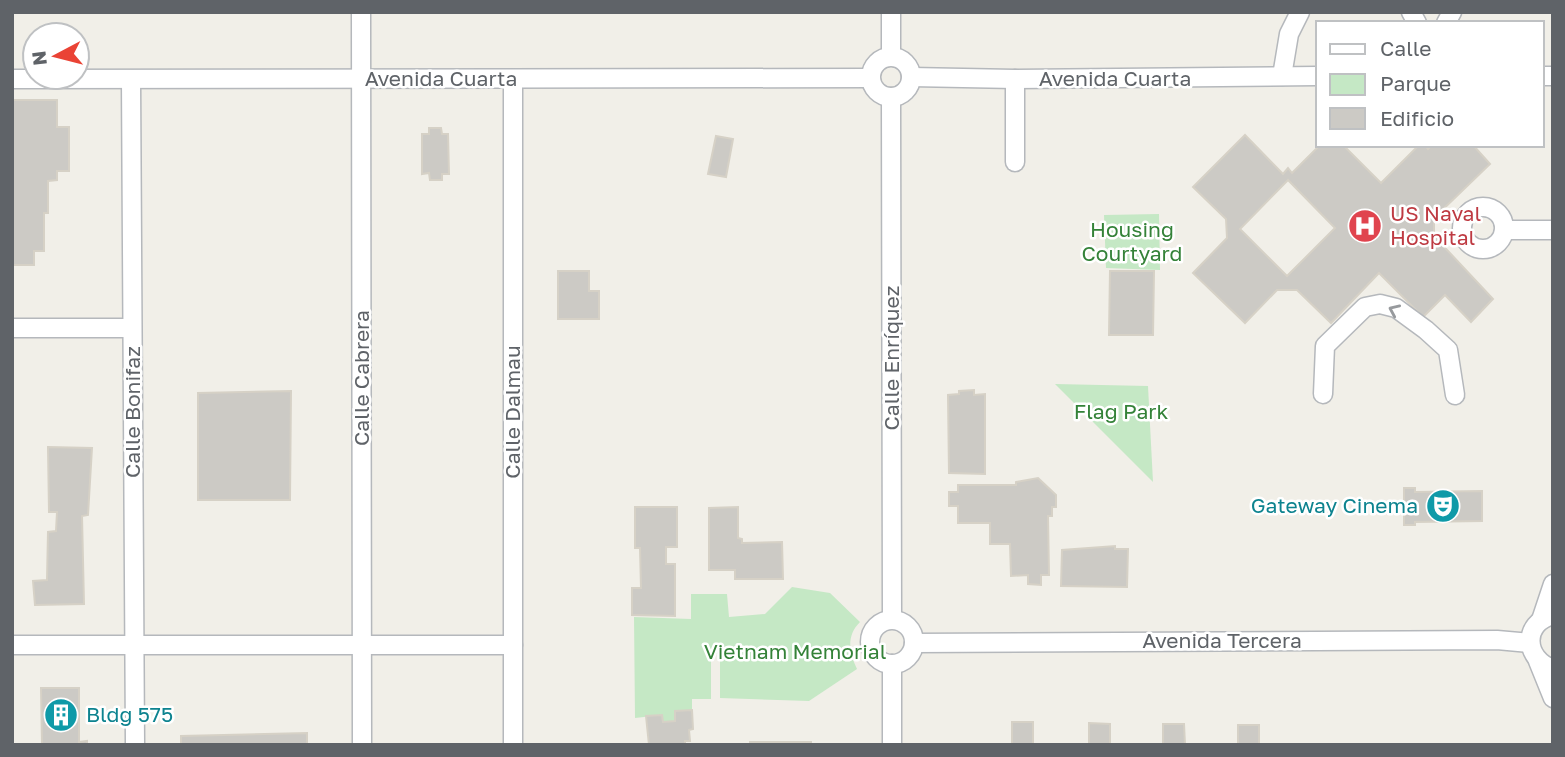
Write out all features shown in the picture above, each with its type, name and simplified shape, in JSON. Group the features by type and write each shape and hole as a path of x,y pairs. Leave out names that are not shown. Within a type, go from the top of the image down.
{"street":[{"name":"Calle Cabrera","path":"361,12 362,745"},
{"path":"891,12 891,56"},
{"path":"1282,76 1289,34 1300,12"},
{"path":"891,56 907,64 911,77 907,89 891,97 874,89 870,78 878,60 891,56"},
{"name":"Avenida Cuarta","path":"911,77 1015,79 1316,76"},
{"name":"Avenida Cuarta","path":"12,79 870,78"},
{"name":"Calle Dalmau","path":"513,79 513,745"},
{"path":"1015,79 1015,162"},
{"name":"Calle Bonifaz","path":"131,80 135,745"},
{"name":"Calle Enríquez","path":"891,97 892,619"},
{"path":"1505,230 1553,230"},
{"path":"1323,394 1325,346 1365,307 1380,304 1396,308 1448,350 1455,395"},
{"path":"12,328 132,328"},
{"path":"1553,584 1547,618 1531,635 1530,643 1545,665 1553,698"},
{"path":"892,619 906,624 914,636 914,643 913,650 905,660 892,664 878,660 873,655 869,641 870,634 879,623 892,619"},
{"name":"Avenida Tercera","path":"914,643 1497,640 1530,643"},
{"path":"12,645 513,645"},
{"path":"892,664 892,745"}],"green space":[{"name":"Housing Courtyard","path":"1159,214 1160,270 1106,268 1104,215"},
{"name":"Flag Park","path":"1055,384 1148,386 1153,482"},
{"name":"Vietnam Memorial","path":"792,587 830,593 860,622 852,633 850,644 857,669 809,701 720,698 720,654 711,654 711,699 692,699 692,710 675,711 675,721 663,722 662,715 635,718 634,617 691,619 691,594 727,594 729,617 765,614"}],"building":[{"path":"12,100 57,100 57,127 69,127 69,171 57,171 57,180 48,181 48,213 44,213 44,251 34,251 34,265 12,265"},
{"path":"429,128 441,128 442,134 448,134 449,174 442,174 442,180 430,180 429,173 422,174 422,134 429,134"},
{"path":"1245,135 1283,174 1288,168 1292,173 1318,147 1345,147 1381,183 1417,147 1475,147 1490,164 1434,218 1434,236 1493,299 1471,322 1445,295 1423,317 1379,273 1331,323 1297,290 1277,290 1245,323 1193,273 1227,238 1226,219 1193,187","holes":["1288,180 1335,228 1287,276 1240,229"]},
{"path":"716,136 733,139 726,177 708,174"},
{"path":"558,271 589,271 589,291 599,291 599,319 558,319"},
{"path":"1110,271 1154,271 1153,335 1109,335"},
{"path":"974,390 974,395 985,394 985,474 949,473 948,395"},
{"path":"291,391 290,500 198,500 198,393"},
{"path":"48,447 92,448 88,515 82,516 84,604 35,605 33,581 47,580 48,532 56,531 57,512 49,512"},
{"path":"1038,478 1056,495 1056,507 1052,507 1052,516 1048,516 1049,575 1041,575 1041,585 1028,584 1028,575 1011,576 1010,544 990,544 990,523 958,523 958,506 949,506 949,492 958,492 958,485 1016,485 1016,482"},
{"name":"Gateway Cinema","path":"1404,488 1415,488 1415,492 1482,491 1482,521 1415,522 1415,525 1404,525"},
{"path":"635,507 677,507 677,547 666,547 666,564 675,564 675,616 632,615 632,588 641,588 640,548 635,548"},
{"path":"738,507 738,538 742,539 742,543 782,542 783,579 735,579 735,570 709,570 709,508"},
{"path":"1115,546 1115,549 1128,549 1127,587 1061,586 1062,550"},
{"name":"Bldg 575","path":"41,688 79,688 79,742 87,741 87,745 42,745"},
{"path":"692,710 693,729 689,730 690,741 685,741 685,745 649,745 646,716 662,715 663,722 675,721 675,711"},
{"path":"1012,722 1033,722 1033,745 1012,745"},
{"path":"1089,723 1110,724 1110,745 1089,745"},
{"path":"1163,724 1184,724 1185,745 1163,745"},
{"path":"1238,725 1259,725 1259,745 1238,745"},
{"path":"307,733 307,745 181,745 181,736"},
{"path":"750,742 811,742 811,745 750,745"}],"place":[{"name":"US Naval Hospital","path":"1365,226"},
{"name":"Gateway Cinema","path":"1443,506"},
{"name":"Bldg 575","path":"61,715"}]}
